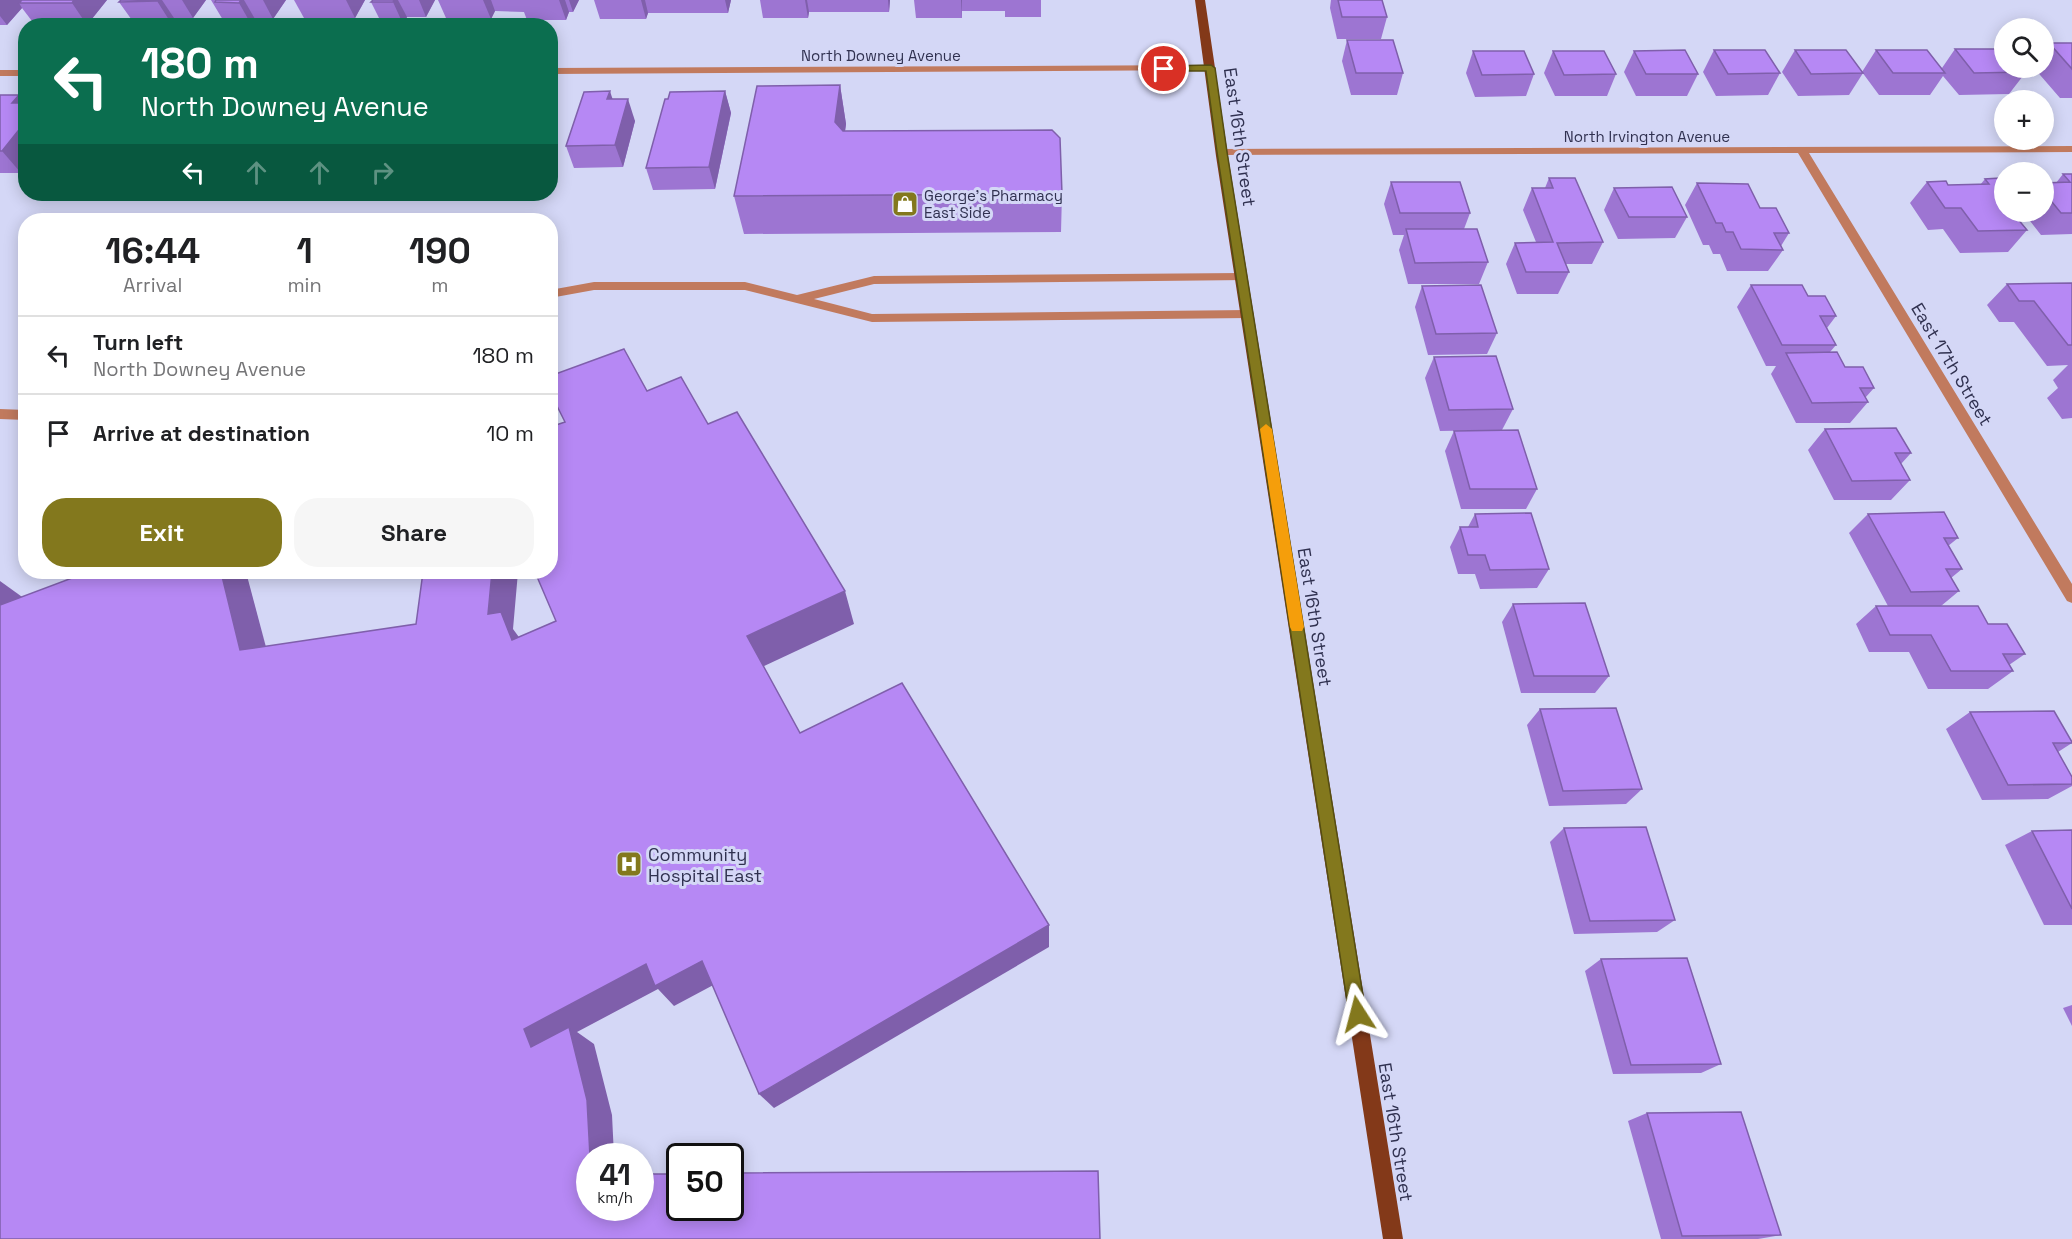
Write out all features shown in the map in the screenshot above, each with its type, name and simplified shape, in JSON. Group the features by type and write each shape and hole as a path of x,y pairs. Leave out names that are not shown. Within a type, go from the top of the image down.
{"main road":[{"name":"East 16th Street","path":"1200,0 1393,1239"}],"street":[{"name":"North Downey Avenue","path":"558,71 1211,68"},
{"path":"0,73 18,73"},
{"name":"North Irvington Avenue","path":"1222,152 2072,149"},
{"name":"East 17th Street","path":"1801,150 2072,597"},
{"path":"794,300 874,280 1242,278"},
{"path":"558,293 594,286 746,286 872,318 1248,314"},
{"path":"0,414 18,415"}],"building":[{"path":"22,0 74,0 72,3 19,3"},
{"path":"121,0 158,0 119,2"},
{"path":"216,0 241,0 239,3 215,2"},
{"path":"373,0 394,0 393,2 371,2"},
{"path":"1338,0 1382,0 1387,17 1342,17"},
{"path":"1347,40 1393,40 1403,73 1356,73"},
{"path":"2054,43 2072,43 2072,69 2054,49"},
{"path":"1955,49 1994,49 1994,73 1974,73"},
{"path":"1685,50 1698,74 1646,74 1634,51"},
{"path":"1714,50 1765,50 1780,73 1728,74"},
{"path":"1795,50 1846,50 1863,73 1811,74"},
{"path":"1876,50 1927,50 1945,73 1893,73"},
{"path":"1473,51 1524,51 1534,74 1482,75"},
{"path":"1553,51 1604,51 1616,74 1564,75"},
{"path":"840,85 835,122 843,131 1052,130 1060,138 1062,194 734,196 757,86"},
{"path":"610,91 607,99 628,99 615,145 566,146 584,92"},
{"path":"725,91 709,167 646,168 665,99 668,99 670,92"},
{"path":"0,95 18,95 12,103 18,103 18,131 0,151"},
{"path":"2063,174 2072,174 2072,213 2061,213 2054,204 2054,183 2070,182"},
{"path":"1549,178 1575,178 1603,242 1557,243 1569,272 1526,272 1515,243 1553,242 1532,188 1553,188"},
{"path":"1994,178 1994,222 2020,222 2027,230 1978,231 1961,208 1945,208 1927,182 1946,181 1948,185 1989,184 1985,179"},
{"path":"1391,182 1460,182 1470,213 1400,213"},
{"path":"1697,183 1748,184 1760,208 1776,208 1789,233 1774,233 1783,250 1741,249 1733,232 1726,232 1722,223 1716,223"},
{"path":"1672,187 1687,217 1629,217 1614,188"},
{"path":"1406,229 1477,229 1488,262 1415,263"},
{"path":"2072,283 2072,345 2068,345 2034,301 2019,301 2007,284"},
{"path":"1481,285 1497,333 1436,334 1422,286"},
{"path":"1751,285 1802,285 1808,296 1825,296 1836,316 1820,316 1836,345 1782,345"},
{"path":"624,349 647,391 681,377 708,424 737,412 845,591 747,636 800,733 902,683 1049,925 759,1094 702,961 655,986 646,964 524,1029 531,1047 569,1027 587,1100 589,1143 576,1143 576,1221 654,1221 654,1174 666,1174 666,1221 744,1221 744,1173 1098,1171 1100,1239 0,1239 0,605 69,579 223,579 240,650 416,624 422,579 491,579 488,614 501,612 512,640 556,621 538,579 558,579 558,424 565,422 558,408 558,373"},
{"path":"1837,352 1845,367 1863,367 1874,388 1860,388 1868,402 1812,403 1786,353"},
{"path":"1496,356 1513,409 1449,410 1434,357"},
{"path":"1896,428 1911,453 1895,453 1910,480 1852,481 1825,429"},
{"path":"1518,430 1537,489 1470,489 1454,431"},
{"path":"1944,512 1958,538 1944,538 1962,569 1946,569 1959,591 1911,592 1868,514"},
{"path":"1531,513 1549,569 1490,570 1485,555 1468,555 1460,527 1478,527 1475,514"},
{"path":"1585,603 1609,676 1534,676 1513,604"},
{"path":"1876,606 1978,606 1988,624 2007,624 2025,654 2003,654 2013,671 1951,671 1931,635 1890,635"},
{"path":"1616,708 1642,789 1563,791 1540,709"},
{"path":"2054,711 2072,742 2053,743 2072,777 2072,784 2008,785 1970,712"},
{"path":"1646,827 1675,920 1590,921 1564,828"},
{"path":"2072,830 2072,909 2032,831"},
{"path":"1687,958 1721,1064 1631,1065 1601,959"},
{"path":"1741,1112 1781,1235 1682,1236 1647,1113"}],"slow traffic":[{"path":"1266,429 1297,627"}],"place":[{"name":"George's Pharmacy East Side","path":"905,204"},
{"name":"Community Hospital East","path":"629,864"}],"route":[{"path":"1164,69 1211,68 1222,152 1358,1014"}]}
